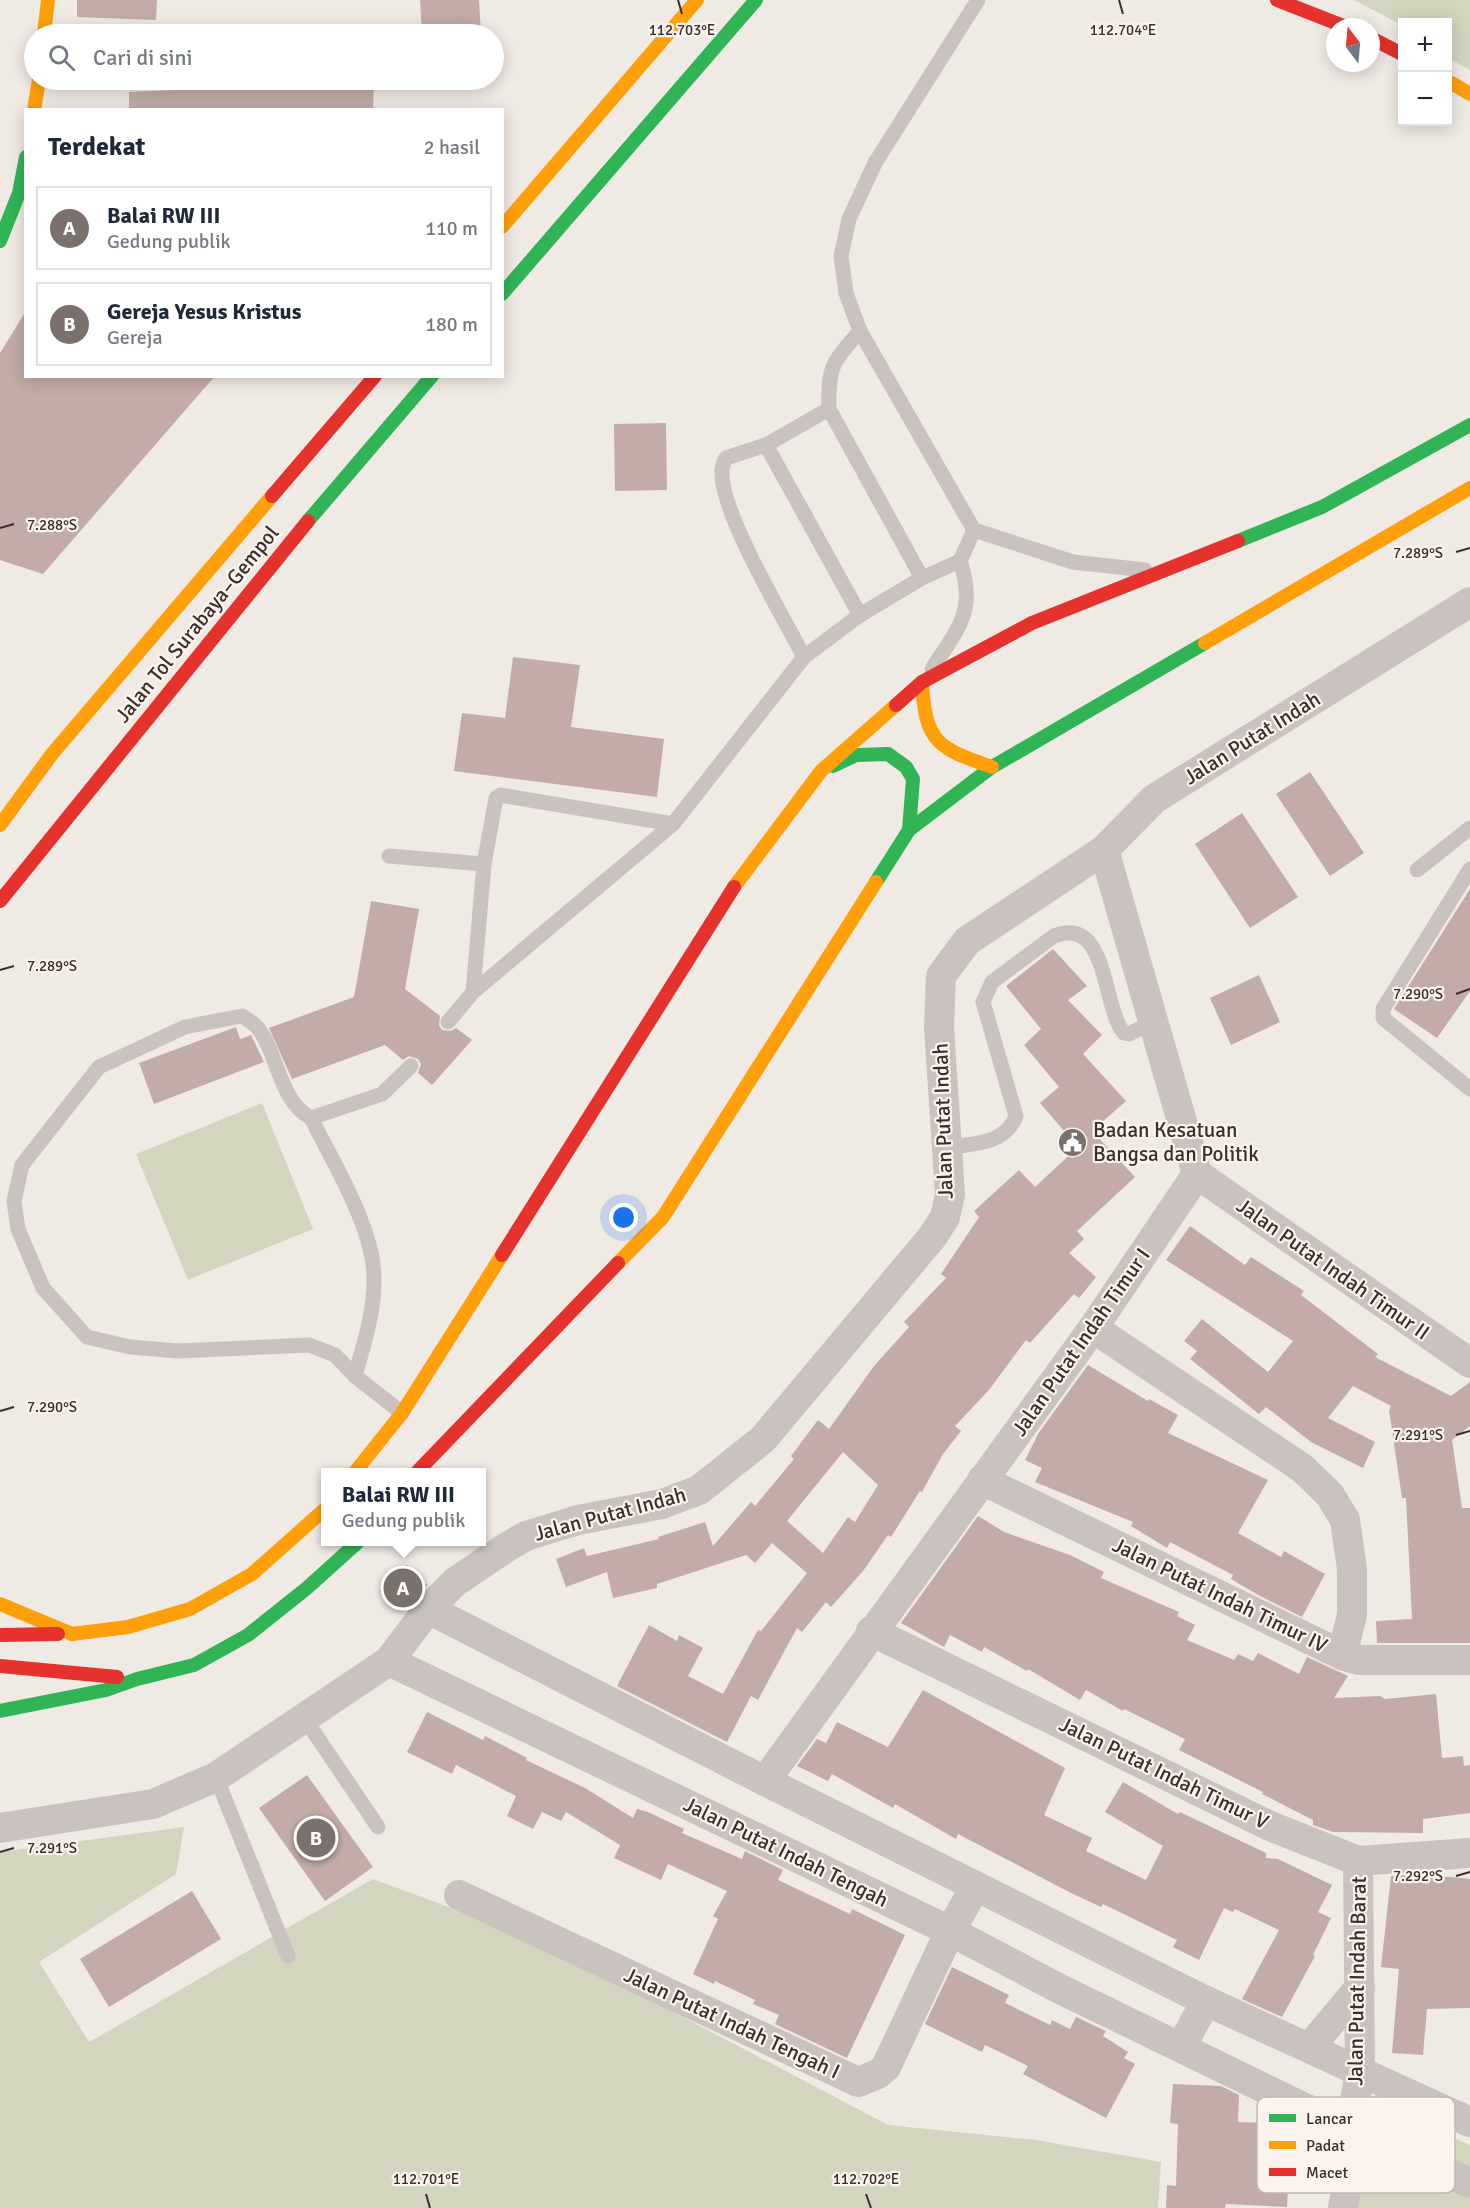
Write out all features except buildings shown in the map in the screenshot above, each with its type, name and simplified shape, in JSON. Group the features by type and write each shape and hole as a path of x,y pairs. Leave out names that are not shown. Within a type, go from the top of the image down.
{"main road":[{"path":"45,24 48,0"},
{"path":"504,225 696,0"},
{"path":"504,292 756,0"},
{"path":"1277,0 1326,19"},
{"path":"1380,43 1398,52"},
{"path":"1452,83 1470,94"},
{"path":"34,108 37,90"},
{"path":"0,241 19,193 24,167"},
{"name":"Jalan Tol Surabaya–Gempol","path":"0,825 52,754 373,378"},
{"name":"Jalan Tol Surabaya–Gempol","path":"1,900 306,523 430,378"},
{"path":"359,1468 402,1413 734,887 821,771 923,682 1032,623 1322,507 1470,425"},
{"path":"422,1468 663,1217 909,830 992,767 1470,488"},
{"path":"923,682 923,706 932,734 947,751 992,767"},
{"path":"821,771 856,755 888,754 906,767 913,779 909,830"},
{"path":"0,1635 72,1634 128,1627 190,1609 252,1574 321,1513"},
{"path":"0,1712 106,1690 137,1679 194,1665 248,1635 307,1588 354,1546"},
{"path":"0,1604 72,1634"},
{"path":"0,1666 137,1679"}],"street":[{"name":"Jalan Putat Indah","path":"0,1828 153,1804 216,1777 389,1661 428,1609 455,1582 526,1536 578,1520 662,1504 699,1490 763,1439 933,1236 945,1217 950,1195 939,1027 941,976 967,941 1104,850 1154,799 1470,602"},
{"path":"1104,850 1197,1174"},
{"name":"Jalan Putat Indah Timur I","path":"765,1781 872,1630 1094,1328 1197,1174"},
{"name":"Jalan Putat Indah Timur II","path":"1197,1174 1470,1363"},
{"path":"1094,1328 1302,1468 1330,1495 1345,1520 1352,1569 1353,1615 1342,1655"},
{"name":"Jalan Putat Indah Timur IV","path":"982,1480 1342,1655 1359,1660 1470,1660"},
{"path":"428,1609 765,1781 1206,2001 1416,2097"},
{"name":"Jalan Putat Indah Timur V","path":"872,1630 1270,1826 1358,1861 1470,1853"},
{"name":"Jalan Putat Indah Tengah","path":"389,1661 950,1932 1282,2097"},
{"name":"Jalan Putat Indah Barat","path":"1356,2097 1360,2071 1358,1861"},
{"name":"Jalan Putat Indah Tengah I","path":"459,1894 858,2082 878,2074 886,2067 950,1932 976,1886"},
{"path":"1310,2047 1359,1987"},
{"path":"1181,2048 1206,2001"},
{"path":"1455,2115 1470,2122"},
{"name":"Jalan Putat Indah Tengah","path":"1455,2176 1470,2183"},
{"name":"Jalan Putat Indah Barat","path":"1343,2208 1346,2193"}],"lane":[{"path":"978,0 875,163 849,219 841,256 846,293 860,331 974,530 1073,562 1160,572"},
{"path":"860,331 834,361 829,385 829,409 922,578"},
{"path":"804,657 750,554 725,490 722,472 726,458 766,445 829,409"},
{"path":"766,445 860,615"},
{"path":"448,1022 473,992 673,824 804,657 860,615 922,578 960,561 974,530"},
{"path":"923,682 953,635 967,607 966,580 960,561"},
{"path":"473,992 484,864 496,798 500,795 673,824"},
{"path":"1418,870 1470,828"},
{"path":"389,856 484,864"},
{"path":"1470,869 1383,1009 1383,1018 1470,1089"},
{"path":"947,1148 990,1141 1005,1135 1012,1127 1016,1116 983,1002 992,982 1054,936 1065,932 1076,933 1089,943 1101,965 1124,1033 1128,1034 1153,1022"},
{"path":"355,1376 371,1316 374,1275 362,1222 311,1118 300,1112 291,1100 257,1028 242,1016 185,1027 99,1067 22,1165 14,1201 18,1229 43,1288 87,1338 130,1347 178,1351 309,1345 335,1355 355,1376 402,1413"},
{"path":"311,1118 382,1094 411,1066"},
{"path":"305,1719 378,1827"},
{"path":"216,1777 288,1956"}],"green space":[{"path":"1354,0 1470,0 1470,70 1452,60 1452,18 1398,18 1398,23"},
{"path":"262,1103 313,1229 188,1280 136,1154"},
{"path":"184,1827 176,1874 39,1962 89,2042 373,1879 535,1939 888,2125 1036,2140 1161,2162 1158,2208 0,2208 0,1852"},
{"path":"1455,2139 1470,2145 1470,2208 1333,2208 1336,2193 1455,2193"}],"traffic: fast":[{"path":"504,292 756,0"},
{"path":"0,241 19,193 24,167"},
{"path":"308,521 430,378"},
{"path":"1238,541 1322,507 1470,425"},
{"path":"876,882 909,830 992,767 1205,643"},
{"path":"833,766 856,755 888,754 906,767 913,779 909,830"},
{"path":"0,1711 106,1690 137,1679 194,1665 248,1635 307,1588 354,1546"}],"traffic: slow":[{"path":"45,24 48,0"},
{"path":"504,225 697,0"},
{"path":"1452,83 1470,94"},
{"path":"34,108 37,90"},
{"path":"1205,643 1470,488"},
{"path":"0,825 52,754 272,496"},
{"path":"922,682 927,718 931,731 938,740 947,748 992,767"},
{"path":"734,887 821,771 896,705"},
{"path":"618,1263 663,1217 876,882"},
{"path":"358,1468 402,1413 502,1255"},
{"path":"0,1604 72,1634 128,1627 190,1609 252,1574 321,1513"}],"traffic: jam":[{"path":"1277,0 1326,19"},
{"path":"1380,43 1398,52"},
{"path":"272,496 373,378"},
{"path":"0,901 308,521"},
{"path":"896,705 922,682 1032,623 1238,541"},
{"path":"502,1255 734,887"},
{"path":"421,1468 618,1263"},
{"path":"0,1635 58,1634"},
{"path":"0,1666 117,1677"}],"place":[{"name":"Badan Kesatuan Bangsa dan Politik","path":"1072,1142"},
{"name":"Balai RW III","path":"403,1588"},
{"name":"Gereja Yesus Kristus","path":"316,1838"}]}
